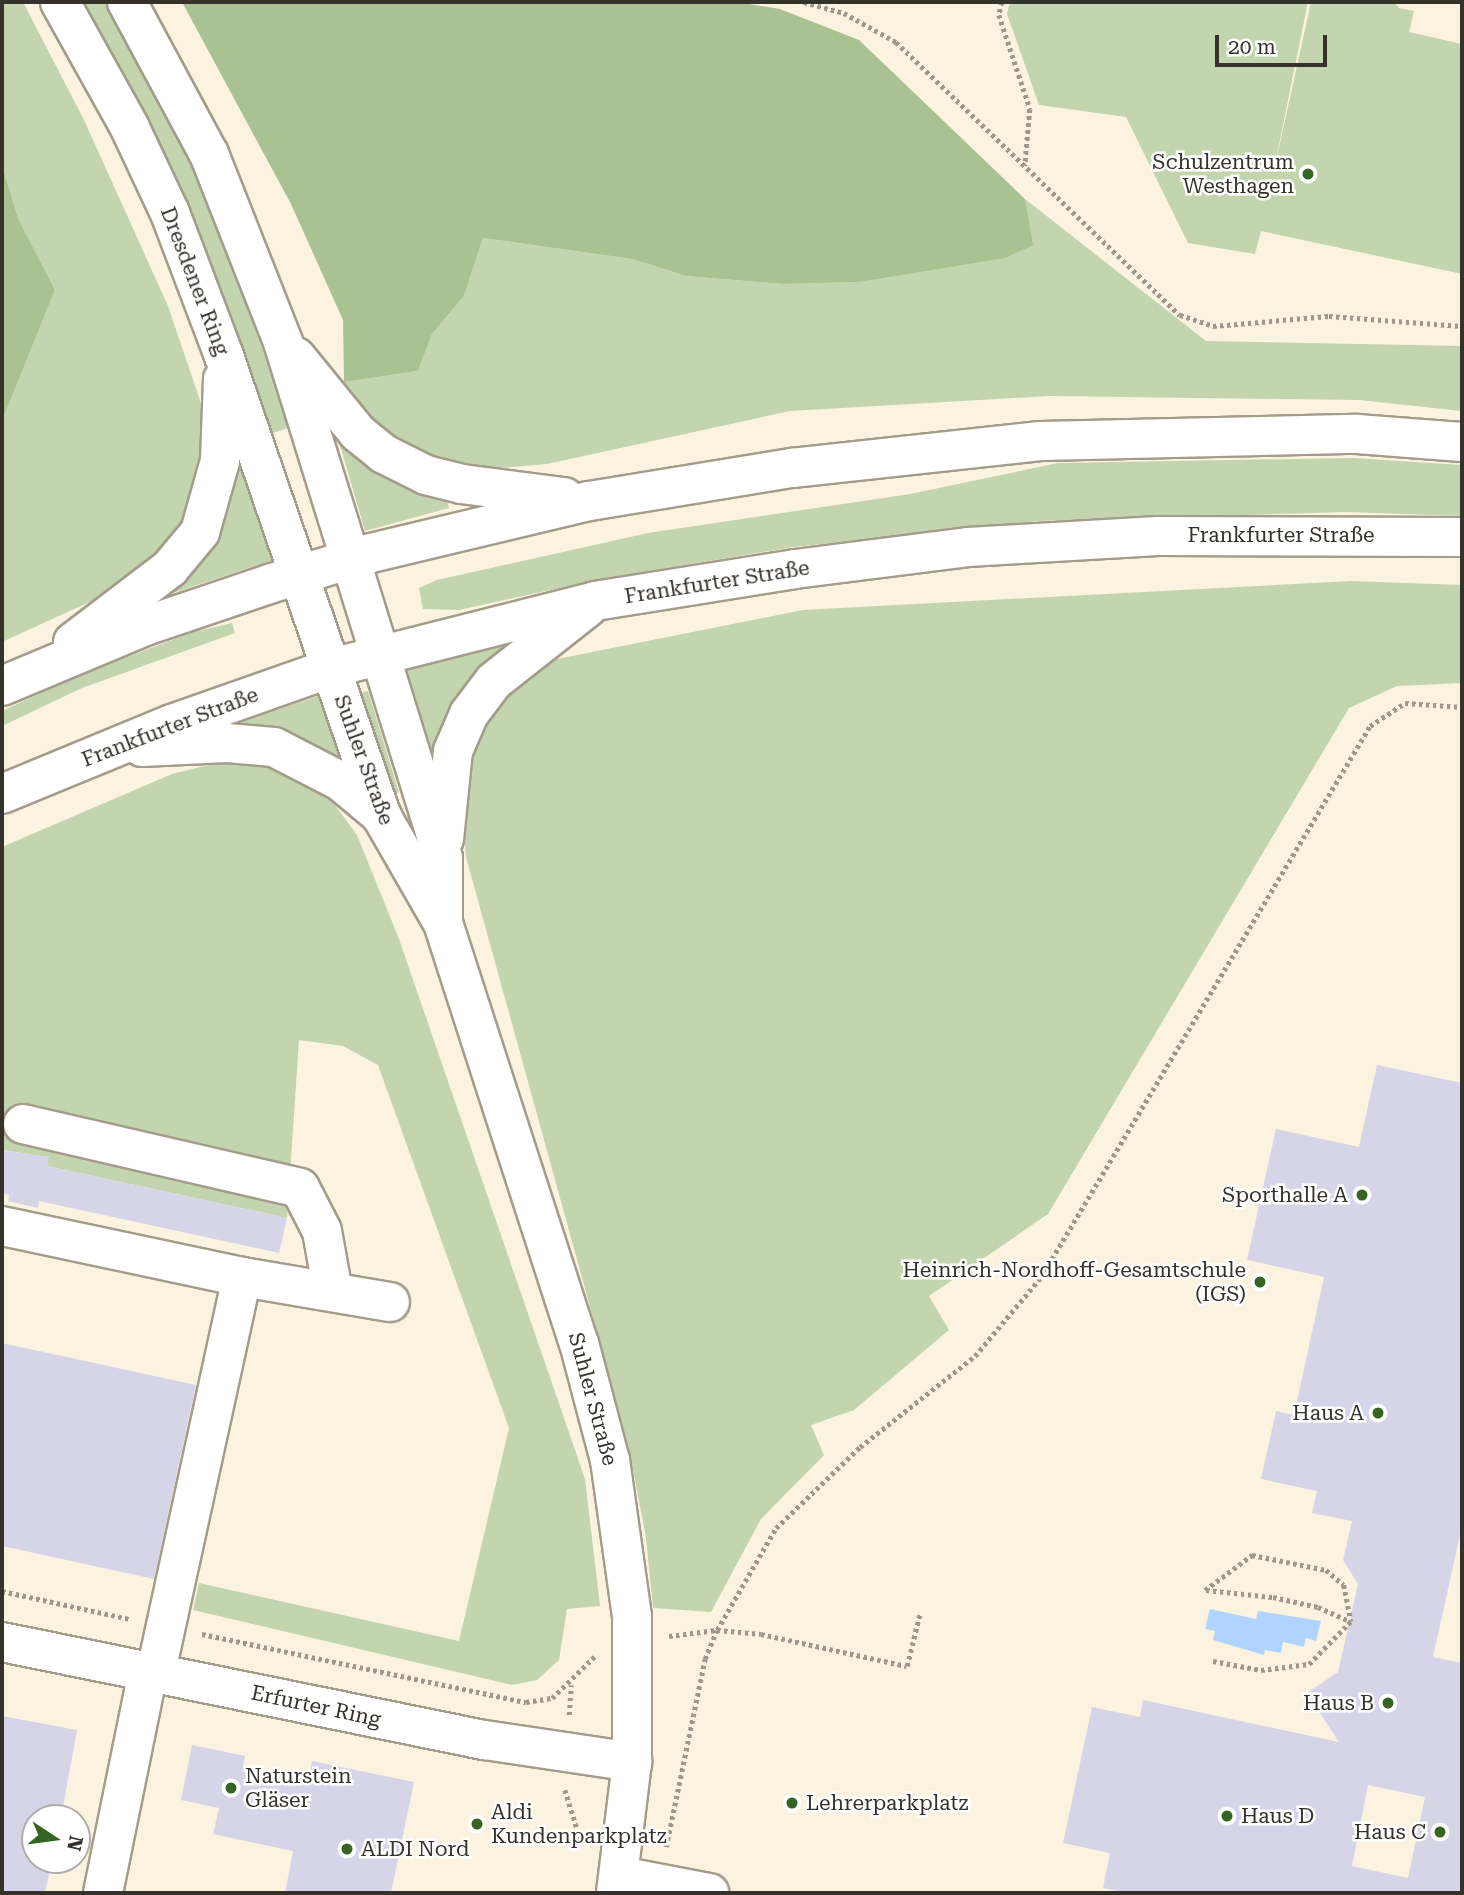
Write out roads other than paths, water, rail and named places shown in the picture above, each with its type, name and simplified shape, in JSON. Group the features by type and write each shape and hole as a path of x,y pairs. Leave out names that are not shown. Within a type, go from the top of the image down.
{"street":[{"name":"Dresdener Ring","path":"60,2 130,128 170,213 224,356 331,668"},
{"path":"127,2 209,154 283,342 352,559"},
{"path":"283,342 358,433 394,459 426,475 461,484 590,500"},
{"path":"36,670 170,568 200,532 220,461 224,356"},
{"path":"2,686 148,625 298,575 590,500 792,468 1041,441 1357,434 1462,442"},
{"name":"Frankfurter Straße","path":"2,794 108,749 331,668 379,653 595,601 795,569 968,547 1158,536 1462,537"},
{"name":"Suhler Straße","path":"352,559 443,858 443,923"},
{"path":"443,858 453,751 469,714 494,681 595,601"},
{"name":"Suhler Straße","path":"331,668 382,817 443,923 579,1343 607,1447 625,1548 633,1641 632,1762 618,1885"},
{"path":"108,749 227,743 274,747 309,761 340,781 382,817"},
{"path":"23,1124 300,1188 322,1231 333,1292"},
{"path":"2,1226 242,1277 390,1302"},
{"path":"103,1893 152,1673 166,1627 242,1277"},
{"name":"Erfurter Ring","path":"2,1642 485,1741 632,1762"},
{"path":"618,1885 658,1884 709,1893"}],"water":[{"path":"1210,1609 1256,1619 1258,1611 1321,1621 1316,1641 1306,1638 1304,1647 1283,1642 1281,1653 1265,1650 1264,1655 1213,1640 1215,1631 1205,1629"}],"place":[{"name":"Schulzentrum Westhagen","path":"1308,174"},
{"name":"Sporthalle A","path":"1362,1195"},
{"name":"Heinrich-Nordhoff-Gesamtschule (IGS)","path":"1260,1282"},
{"name":"Haus A","path":"1378,1413"},
{"name":"Haus B","path":"1388,1703"},
{"name":"Naturstein Gläser","path":"231,1788"},
{"name":"Lehrerparkplatz","path":"792,1803"},
{"name":"Haus D","path":"1227,1816"},
{"name":"Aldi Kundenparkplatz","path":"477,1824"},
{"name":"Haus C","path":"1440,1832"},
{"name":"ALDI Nord","path":"347,1849"}]}
